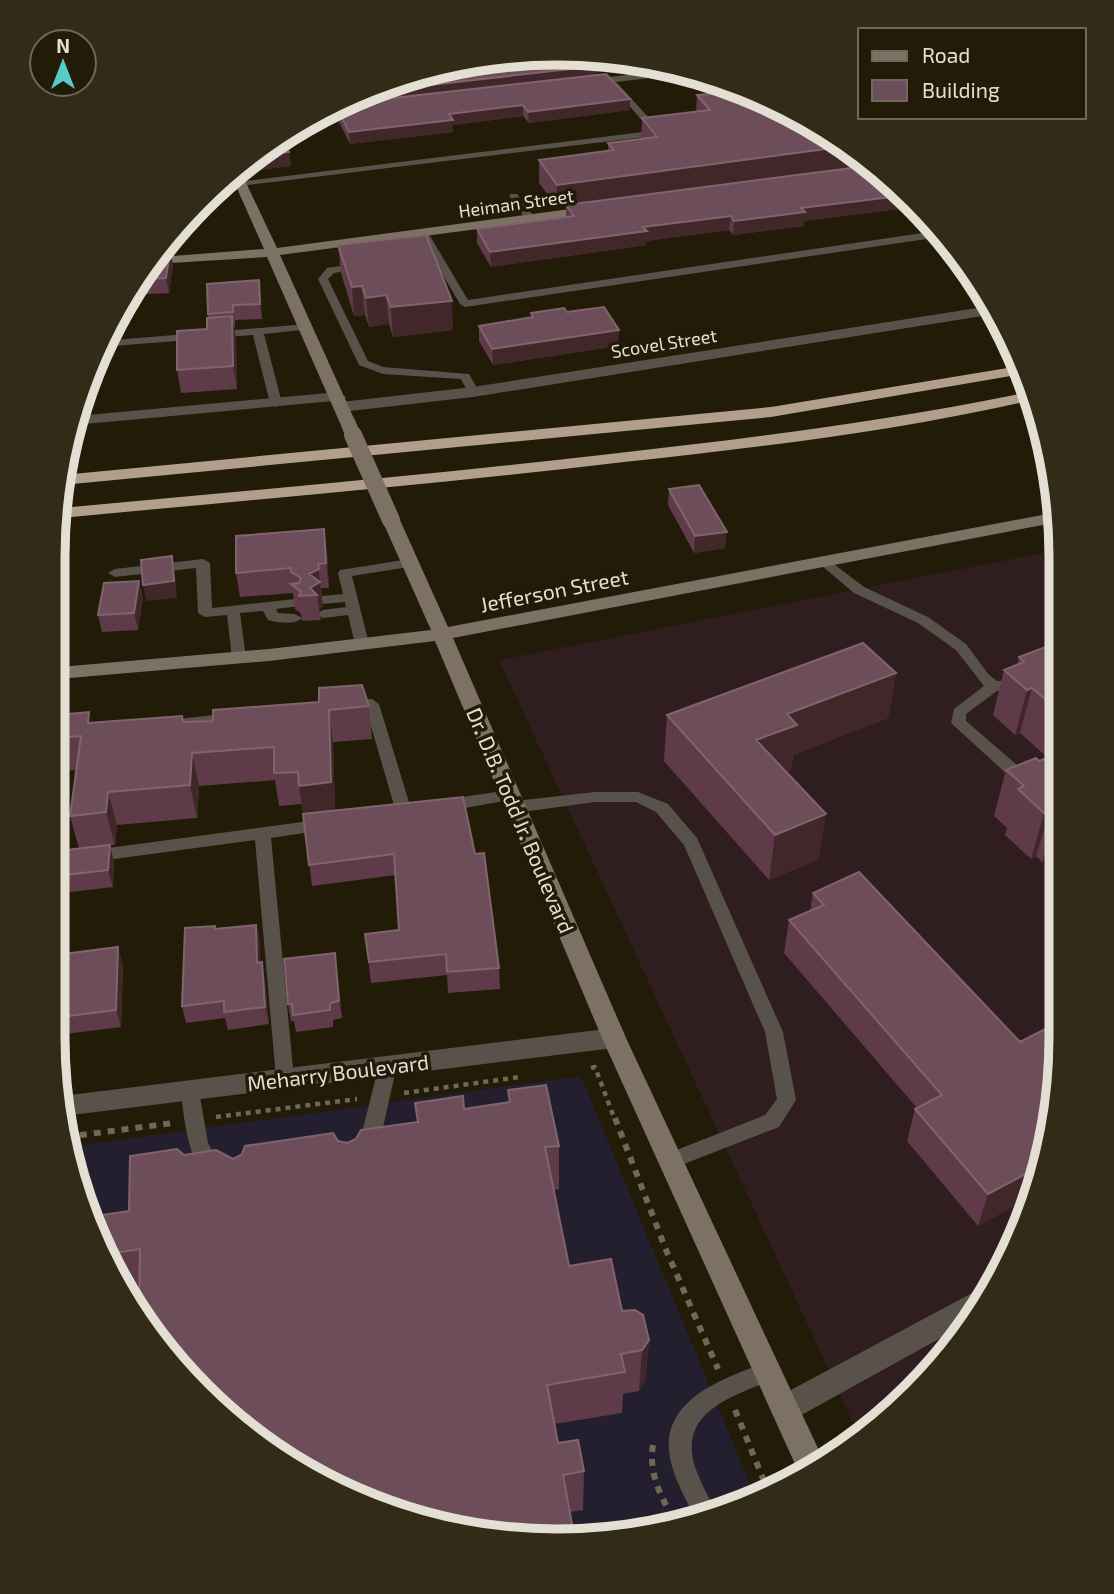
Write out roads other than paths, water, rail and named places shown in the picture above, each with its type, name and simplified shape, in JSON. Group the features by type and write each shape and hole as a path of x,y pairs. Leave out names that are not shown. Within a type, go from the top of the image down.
{"highway":[{"path":"71,479 757,413 1013,372"},
{"path":"67,512 493,473 832,433 959,412 1023,398"}],"main road":[{"name":"Dr. D.B. Todd Jr. Boulevard","path":"240,180 442,634 614,1038 809,1459"},
{"name":"Heiman Street","path":"164,260 274,252 612,207"},
{"name":"Jefferson Street","path":"65,672 239,658 442,634 1047,519"}],"street":[{"path":"570,84 654,74"},
{"path":"352,110 378,107"},
{"name":"Scovel Street","path":"85,420 276,403 343,409 473,393 983,311"},
{"name":"Meharry Boulevard","path":"70,1105 614,1038"},
{"path":"786,1408 966,1309"}],"lane":[{"path":"243,178 658,133 611,79"},
{"path":"514,196 531,219"},
{"path":"423,233 430,256 465,304 932,238"},
{"path":"377,263 331,270 323,279 363,363 377,369 465,376 473,393"},
{"path":"114,343 258,331 305,323"},
{"path":"118,335 305,323"},
{"path":"258,331 276,403"},
{"path":"826,562 859,590 923,620 961,647 984,678 994,686"},
{"path":"115,573 203,563 205,613 268,606 295,610"},
{"path":"362,645 345,573 410,563"},
{"path":"323,607 352,603"},
{"path":"233,610 239,658"},
{"path":"1031,787 959,723 958,712 994,686 1022,685 1049,675"},
{"path":"331,708 372,704 410,811 512,801 638,797 662,808 691,842 774,1032 787,1100 772,1121 671,1161"},
{"path":"167,725 249,716"},
{"path":"65,860 340,822"},
{"path":"263,834 285,1078"},
{"path":"359,1164 370,1142 388,1065"},
{"path":"190,1091 205,1162 224,1177"},
{"path":"702,1507 680,1448 682,1431 688,1417 699,1404 769,1371"}]}
